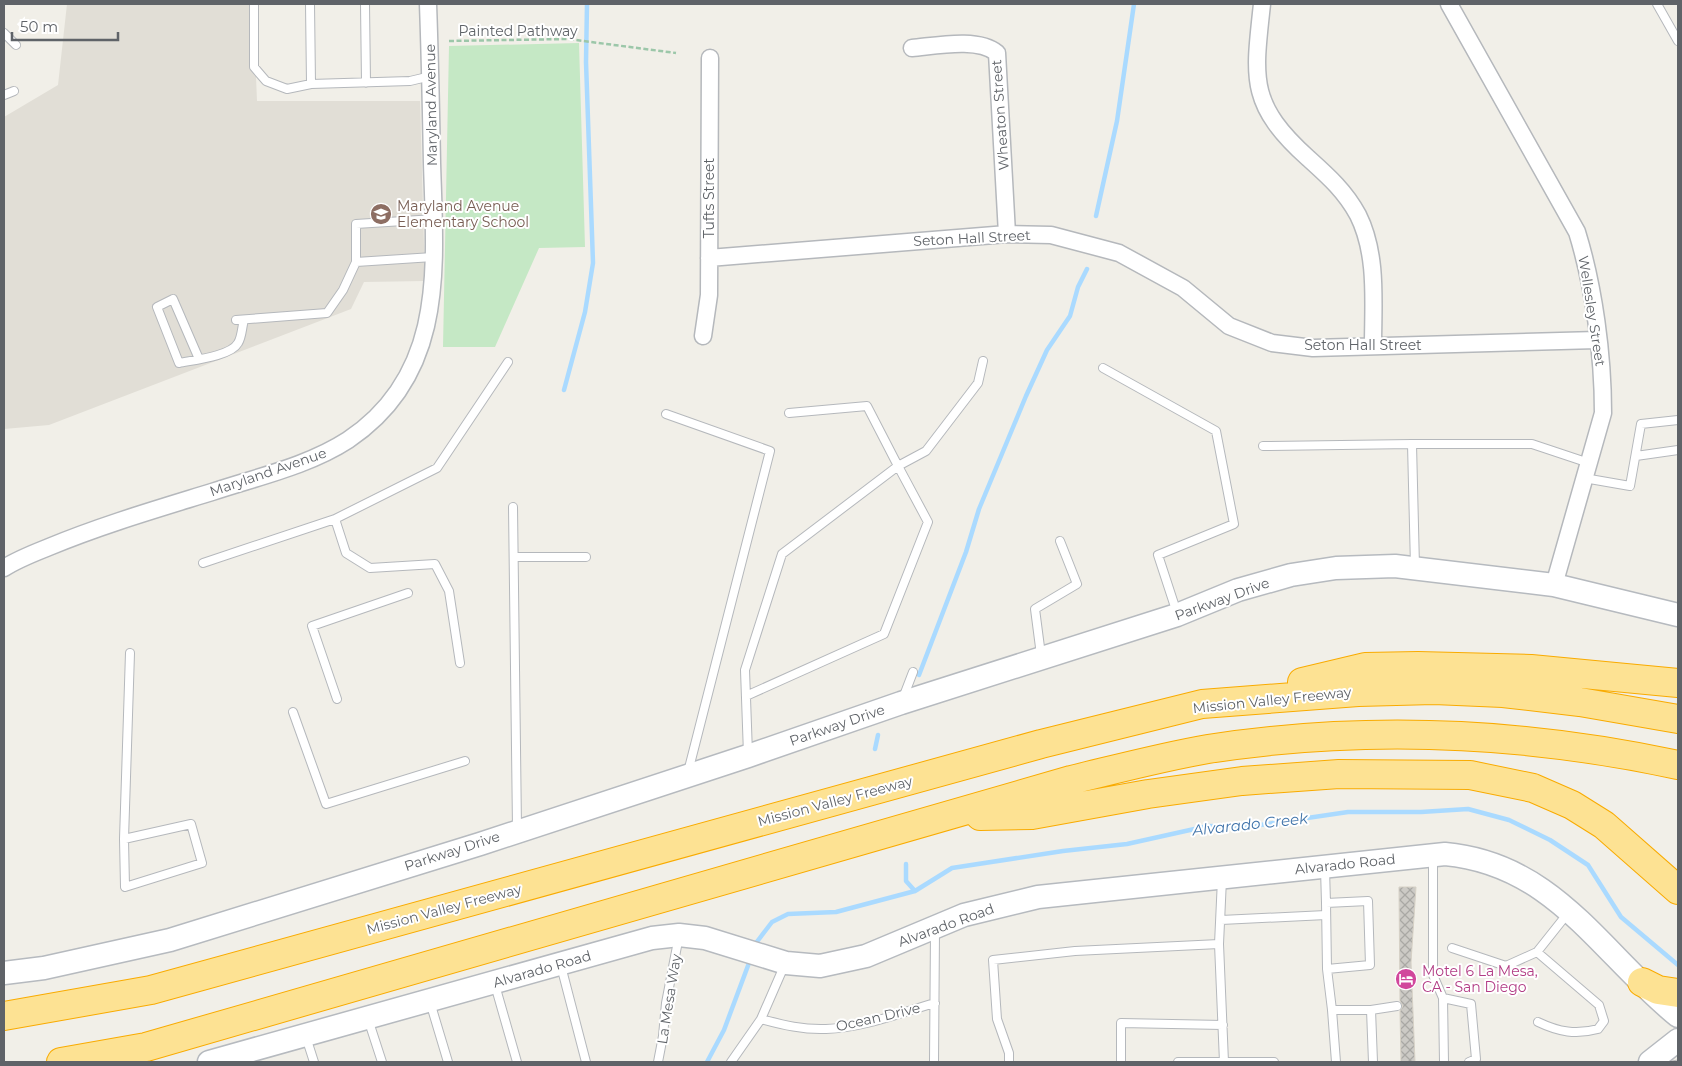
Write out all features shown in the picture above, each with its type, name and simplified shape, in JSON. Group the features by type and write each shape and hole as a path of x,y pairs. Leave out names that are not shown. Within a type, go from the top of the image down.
{"highway":[{"path":"1202,704 1366,668 1418,666 1531,669 1678,683"},
{"name":"Mission Valley Freeway","path":"4,1016 151,990 1041,744 1202,704 1358,692 1434,690 1504,693 1570,701 1678,719"},
{"path":"61,1062 146,1046 946,816 1146,762 1207,750 1283,739 1375,735 1490,738 1551,742 1678,766"},
{"path":"946,816 1032,816 1157,792 1251,780 1339,774 1470,775 1533,788 1572,805 1604,825 1678,890"},
{"path":"1642,982 1658,990 1678,993"}],"street":[{"name":"Maryland Avenue","path":"4,568 76,536 313,459 350,439 366,426 394,395 415,360 428,321 432,301 434,219 428,4"},
{"path":"1262,4 1255,65 1261,95 1273,121 1293,144 1340,187 1358,216 1367,240 1372,264 1374,346"},
{"name":"Wellesley Street","path":"1449,4 1577,232 1588,266 1603,386 1603,413 1554,585"},
{"name":"Wheaton Street","path":"912,48 972,44 989,46 997,53 1007,234"},
{"name":"Tufts Street","path":"703,336 709,295 710,58"},
{"name":"Seton Hall Street","path":"708,258 1007,234 1051,235 1118,253 1184,288 1229,326 1272,343 1313,348 1597,340"},
{"name":"Parkway Drive","path":"4,974 44,968 170,940 480,844 517,830 748,756 901,703 1178,615 1238,590 1291,575 1336,568 1395,566 1554,585 1678,616"},
{"name":"Alvarado Road","path":"209,1062 244,1058 306,1035 652,938 679,935 704,938 786,963 820,966 851,961 935,926 990,907 1038,897 1324,865 1433,855 1472,858 1505,868 1536,884 1569,911 1678,1016"},
{"path":"1650,1062 1678,1040"}],"lane":[{"path":"254,4 254,67 266,81 287,89 311,84 410,81 431,76"},
{"path":"310,4 311,84"},
{"path":"365,4 366,83"},
{"path":"1657,4 1678,41"},
{"path":"4,33 16,45"},
{"path":"4,95 14,91"},
{"path":"199,359 173,299 156,307 179,363 199,359 226,353 238,344 240,320 327,313 344,290 356,262 356,224 434,219"},
{"path":"356,262 433,257"},
{"path":"748,756 744,670 782,554 898,466 926,451 978,383 983,361"},
{"path":"203,563 335,519 437,468 508,362"},
{"path":"1103,368 1216,431 1234,524 1158,555 1178,615"},
{"path":"746,696 884,634 928,522 867,406 789,413"},
{"path":"666,414 770,451 687,776"},
{"path":"1262,446 1532,444 1587,470 1630,486 1641,424 1678,420"},
{"path":"1412,444 1415,569"},
{"path":"1636,456 1678,450"},
{"path":"513,507 517,830"},
{"path":"335,519 346,553 370,568 434,564 449,591 460,663"},
{"path":"1041,660 1035,609 1077,584 1060,541"},
{"path":"514,557 586,557"},
{"path":"337,699 312,626 408,593"},
{"path":"124,839 191,824 202,863 125,887 124,839 130,653"},
{"path":"901,703 913,672"},
{"path":"293,712 326,804 465,761"},
{"path":"1433,855 1433,975 1442,998 1444,1062"},
{"path":"1324,865 1328,969 1336,1062"},
{"path":"1222,876 1219,944 1224,1062"},
{"path":"1326,903 1368,901 1370,965 1328,969"},
{"path":"1452,948 1506,966 1537,952 1569,911"},
{"path":"1221,920 1326,915"},
{"path":"934,1062 935,926"},
{"name":"La Mesa Way","path":"658,1062 666,1003 679,935"},
{"path":"1009,1062 1009,1053 997,1019 993,960 1075,951 1219,944"},
{"path":"1537,952 1599,1005 1604,1021 1598,1029 1582,1033 1557,1031 1538,1022"},
{"path":"731,1062 762,1019 786,963"},
{"path":"560,964 586,1062"},
{"path":"494,983 517,1062"},
{"path":"1442,998 1471,1004 1476,1059 1469,1062"},
{"path":"430,1001 448,1062"},
{"name":"Ocean Drive","path":"762,1019 795,1027 827,1029 859,1024 934,1003"},
{"path":"1332,1010 1371,1010 1397,1006"},
{"path":"1371,1010 1373,1062"},
{"path":"368,1018 382,1062"},
{"path":"1121,1062 1121,1023 1223,1025"},
{"path":"306,1035 314,1062"},
{"path":"1178,1062 1274,1062"}],"path":[{"name":"Painted Pathway","path":"450,41 568,39 676,53"}],"shaded area":[{"path":"67,4 253,4 257,101 420,101 425,281 364,282 351,309 49,425 4,429 4,117 58,85"}],"green space":[{"path":"579,43 585,247 539,248 495,347 443,347 449,46"}],"building":[{"name":"Motel 6 La Mesa, CA - San Diego","path":"1399,887 1416,887 1411,962 1415,1062 1401,1062 1400,1011 1403,1006 1400,1001"}],"waterway":[{"path":"564,390 585,312 593,263 586,62 587,4"},
{"path":"1096,216 1117,121 1134,4"},
{"path":"919,675 966,552 979,509 1047,350 1070,316 1078,287 1087,269"},
{"path":"875,749 878,735"},
{"name":"Alvarado Creek","path":"756,943 772,922 788,914 836,912 915,891 952,868 1063,851 1127,844 1208,826 1247,827 1348,812 1421,812 1468,809 1509,820 1550,840 1588,865 1621,917 1678,965"},
{"path":"906,864 906,881 915,891"},
{"name":"Alvarado Creek","path":"707,1062 724,1030 749,963"}],"tram line":[{"path":"1666,1062 1678,1060"}],"place":[{"name":"Maryland Avenue Elementary School","path":"381,214"},
{"name":"Motel 6 La Mesa, CA - San Diego","path":"1406,979"}]}
